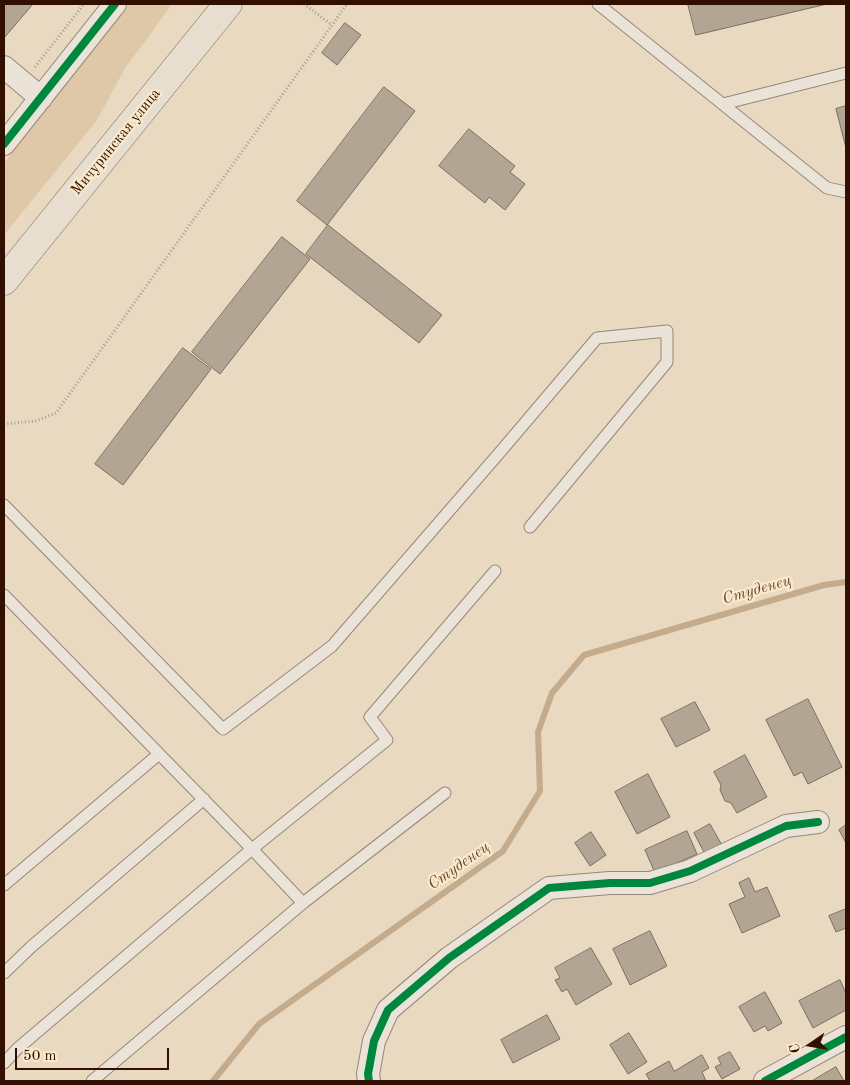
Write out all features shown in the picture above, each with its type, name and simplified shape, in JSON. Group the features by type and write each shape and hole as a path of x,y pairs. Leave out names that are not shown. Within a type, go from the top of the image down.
{"main road":[{"name":"Мичуринская улица","path":"4,281 228,4"}],"street":[{"path":"4,144 115,4"},
{"path":"4,67 41,98"},
{"path":"369,1081 368,1074 374,1041 388,1010 449,958 549,888 610,883 650,883 690,871 786,826 818,822"},
{"path":"765,1081 846,1037"}],"lane":[{"path":"598,4 827,188 846,192"},
{"path":"723,104 846,74"},
{"path":"4,505 223,729 332,646 597,338 667,331 667,362 530,528"},
{"path":"4,1063 17,1049 252,849 387,740 370,717 495,571"},
{"path":"4,595 303,903"},
{"path":"4,885 159,754"},
{"path":"92,1081 303,903 445,794"},
{"path":"4,973 31,946 204,799"}],"path":[{"path":"22,83 84,4"},
{"path":"304,4 332,25"},
{"path":"4,424 36,421 56,413 347,4"}],"shaded area":[{"path":"129,4 172,4 124,70 97,120 4,235 4,163"}],"building":[{"path":"4,4 33,4 4,38"},
{"path":"688,4 827,4 696,35"},
{"path":"345,23 361,35 337,65 322,53"},
{"path":"384,87 415,111 327,225 297,201"},
{"path":"846,106 846,148 836,109"},
{"path":"469,129 515,166 510,172 525,184 505,210 489,197 485,203 439,166"},
{"path":"328,225 442,315 419,343 306,254"},
{"path":"282,237 310,259 220,374 192,352"},
{"path":"183,348 211,369 123,485 95,464"},
{"path":"808,699 842,767 808,784 802,772 794,776 766,720"},
{"path":"695,702 710,730 676,747 661,719"},
{"path":"745,755 767,797 737,813 731,803 725,801 720,790 721,785 714,772"},
{"path":"648,774 670,817 637,834 615,792"},
{"path":"710,824 723,847 706,856 694,833"},
{"path":"846,825 846,843 839,830"},
{"path":"687,831 697,854 655,873 645,850"},
{"path":"591,832 606,855 590,866 575,843"},
{"path":"749,878 755,892 767,887 780,916 742,933 729,904 745,897 739,883"},
{"path":"846,909 846,928 836,932 829,916"},
{"path":"650,931 667,966 630,985 613,949"},
{"path":"591,948 612,984 576,1005 567,989 562,992 555,980 560,978 555,968"},
{"path":"840,980 846,993 846,1010 813,1028 799,1001"},
{"path":"765,992 782,1023 768,1031 765,1026 754,1032 739,1007"},
{"path":"547,1015 560,1039 513,1063 501,1040"},
{"path":"629,1033 647,1062 628,1074 610,1045"},
{"path":"730,1052 740,1069 722,1079 715,1067 721,1064 718,1058"},
{"path":"702,1055 709,1068 702,1072 706,1081 650,1081 646,1074 669,1061 674,1071"},
{"path":"836,1067 844,1081 812,1081"}],"waterway":[{"name":"Студенец","path":"213,1081 259,1024 503,851 540,791 538,732 552,693 584,655 824,585 846,582"}],"cycle path":[{"path":"4,144 115,4"},
{"path":"369,1081 368,1074 374,1041 388,1010 449,958 549,888 610,883 650,883 690,871 786,826 818,822"},
{"path":"765,1081 846,1037"}]}
